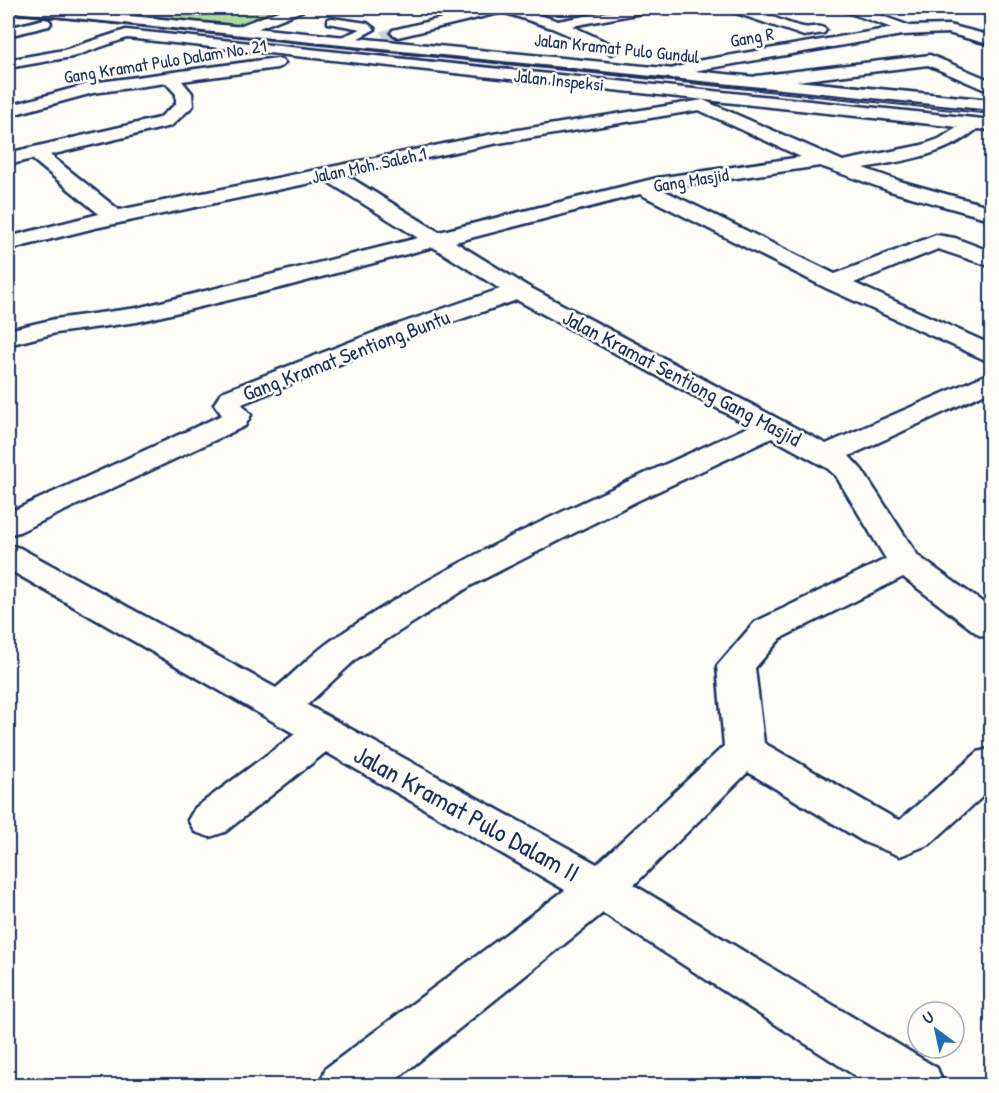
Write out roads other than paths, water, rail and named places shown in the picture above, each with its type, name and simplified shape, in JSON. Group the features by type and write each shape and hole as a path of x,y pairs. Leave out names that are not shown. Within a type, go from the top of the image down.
{"street":[{"name":"Jalan Kramat Pulo Gundul","path":"16,8 81,15 102,12 120,19 345,40 378,40 671,74 992,105"},
{"name":"Jalan Kramat Pulo Gundul","path":"239,31 297,8"},
{"path":"398,33 449,19 503,8 557,25 612,50"},
{"path":"557,25 647,8"},
{"path":"735,8 804,32"},
{"path":"849,8 911,30"},
{"path":"8,32 44,23"},
{"path":"949,29 963,26 992,27"},
{"path":"949,29 992,41"},
{"name":"Gang R","path":"671,74 696,66 840,43 869,35 911,30 949,29"},
{"path":"773,37 819,30"},
{"name":"Jalan Inspeksi","path":"8,64 67,54 126,34 982,124"},
{"name":"Gang Kramat Pulo Dalam No. 21","path":"8,111 92,88 330,56"},
{"path":"756,81 930,60 989,86"},
{"path":"8,159 165,122 185,106 184,93 170,77"},
{"name":"Jalan Moh. Saleh 1","path":"8,244 115,217 520,134 733,99"},
{"path":"703,105 822,160 897,188 915,190 989,211"},
{"path":"841,167 936,145 982,124"},
{"path":"35,152 115,217"},
{"name":"Gang Masjid","path":"434,240 643,188 822,160"},
{"name":"Jalan Kramat Sentiong Gang Masjid","path":"330,174 519,291 826,455 847,471 906,563 992,627"},
{"path":"643,188 834,283 992,355"},
{"path":"834,283 936,242 946,231 989,211"},
{"path":"8,338 55,326 137,315 276,282 434,240"},
{"path":"936,242 947,243 992,260"},
{"name":"Gang Kramat Sentiong Buntu","path":"8,525 235,420 237,416 228,404 232,398 382,338 519,291"},
{"path":"826,455 992,380"},
{"path":"280,707 343,650 460,577 626,494 772,427"},
{"name":"Jalan Kramat Pulo Dalam II","path":"8,555 602,888 918,1086"},
{"path":"745,751 736,666 768,630 906,563"},
{"path":"210,820 324,733"},
{"path":"745,751 879,830 900,839 915,832 992,763"},
{"path":"345,1086 602,888 745,751"}],"lane":[{"path":"332,21 363,25 369,28 345,40"}],"tunnel":[{"path":"383,38 398,33"}],"railway":[{"path":"8,13 992,114"}]}
